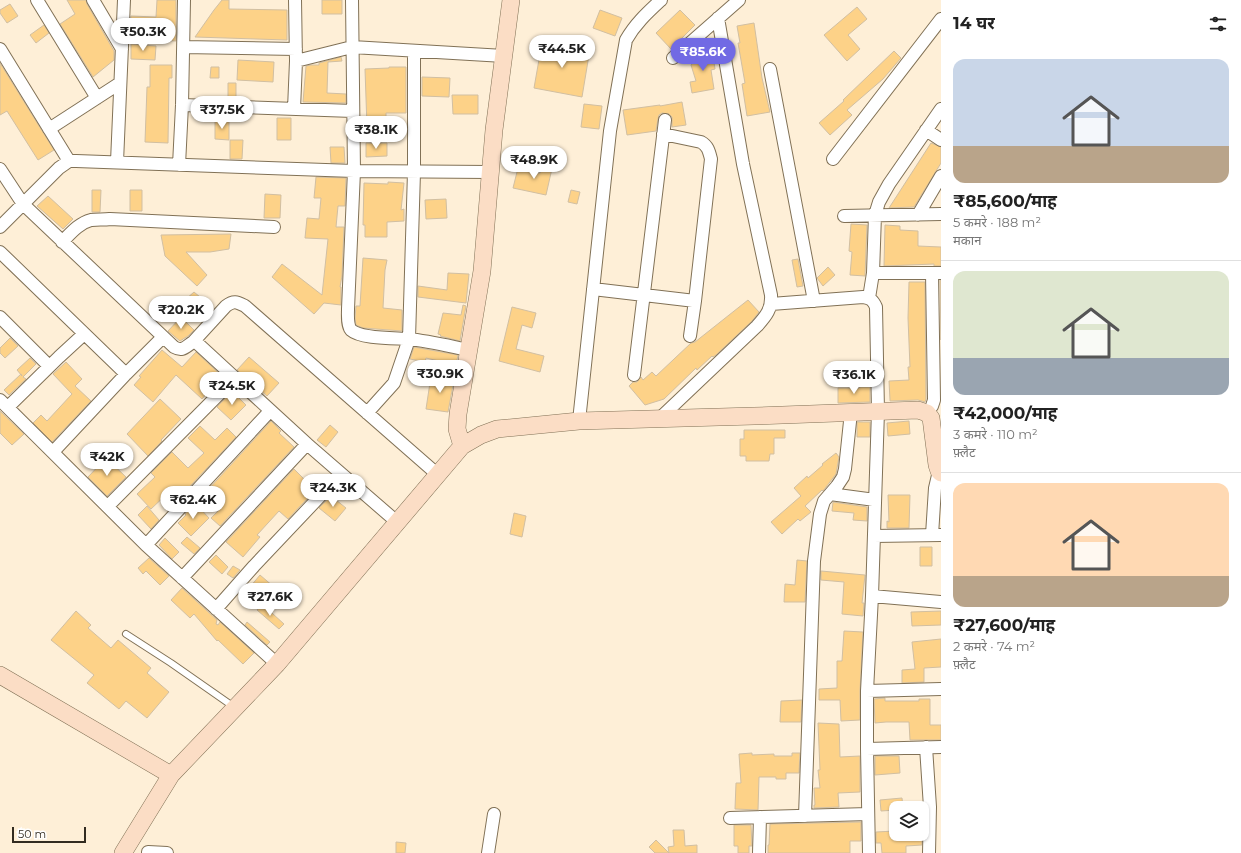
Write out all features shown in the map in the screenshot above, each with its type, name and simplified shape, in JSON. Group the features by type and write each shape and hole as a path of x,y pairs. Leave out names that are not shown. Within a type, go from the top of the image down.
{"street":[{"path":"37,0 97,98"},
{"path":"93,0 122,49"},
{"path":"117,162 124,0"},
{"path":"179,165 184,0"},
{"path":"294,109 296,55 295,0"},
{"path":"352,0 354,172 348,302 349,326 358,334 372,337 409,339 469,350"},
{"path":"462,446 457,429 458,414 482,271 494,130 511,0"},
{"path":"579,421 610,131 626,40 632,29 660,0"},
{"path":"673,58 739,0"},
{"path":"659,419 757,326 768,313 771,304 771,295 743,164 718,18"},
{"path":"833,159 941,19"},
{"path":"183,47 296,55 352,47 504,56"},
{"path":"0,49 69,161"},
{"path":"367,413 394,383 409,339 414,172 414,51"},
{"path":"770,69 814,301"},
{"path":"49,129 120,83"},
{"path":"182,105 353,111"},
{"path":"869,298 875,215 879,202 889,184 941,109"},
{"path":"634,375 665,120"},
{"path":"926,130 941,140"},
{"path":"663,134 706,144 711,159 696,301 690,336"},
{"path":"0,227 59,168 69,161 354,172 490,172"},
{"path":"0,169 23,204 174,347 179,350 184,349 226,306 231,302 238,302 246,306 438,474"},
{"path":"918,215 941,176"},
{"path":"844,216 941,214"},
{"path":"62,242 77,227 91,220 110,219 274,227"},
{"path":"0,252 126,374"},
{"path":"872,273 936,273 937,333 934,409 931,418 937,465 940,472 935,488 937,535 874,536"},
{"path":"593,289 696,301"},
{"path":"771,304 863,297 869,298 873,301 876,307 878,411 872,596 867,691 869,853"},
{"path":"0,317 50,366"},
{"path":"84,334 50,366 4,404 146,545 277,664"},
{"path":"53,452 163,337"},
{"path":"192,342 197,343 270,411 397,522"},
{"path":"108,506 235,378"},
{"path":"123,853 171,775 277,664 462,446 481,435 497,429 579,421 934,409"},
{"path":"146,545 270,411"},
{"path":"805,816 814,561 820,514 824,501 843,477 845,469 851,412"},
{"path":"182,578 307,444"},
{"path":"216,609 254,566 341,474"},
{"path":"830,494 875,500"},
{"path":"872,596 941,602"},
{"path":"0,675 171,775"},
{"path":"867,691 941,689"},
{"path":"926,747 935,807 929,853"},
{"path":"867,749 941,747"},
{"path":"488,853 494,814"},
{"path":"730,818 868,814"},
{"path":"759,853 760,817"},
{"path":"148,852 168,853"}],"lane":[{"path":"126,634 171,663 235,709"}],"building":[{"path":"67,0 86,0 114,51 114,60 93,77 60,24 75,14"},
{"path":"157,0 176,0 176,41 155,40 156,30 130,29 131,16 156,17"},
{"path":"222,0 229,0 229,9 287,10 287,40 195,37"},
{"path":"322,0 342,0 342,14 322,14"},
{"path":"10,4 18,16 7,23 0,13 0,10"},
{"path":"857,7 867,19 848,35 860,49 847,61 824,35"},
{"path":"600,10 622,18 615,36 593,28"},
{"path":"680,10 695,25 671,49 656,33"},
{"path":"754,23 762,78 770,112 747,116 742,84 745,83 738,43 740,43 737,26"},
{"path":"44,25 49,33 36,43 30,35"},
{"path":"536,43 578,50 578,47 590,49 582,97 534,88 540,54 535,53"},
{"path":"711,43 715,69 711,70 714,89 692,93 690,82 696,81 691,65"},
{"path":"131,44 156,46 155,60 131,59"},
{"path":"894,51 901,58 883,79 847,110 852,115 830,135 819,123 844,101 843,100"},
{"path":"341,57 342,61 328,62 327,93 346,94 346,103 303,102 306,66 319,65 319,63"},
{"path":"238,60 274,62 273,82 237,80"},
{"path":"0,63 54,150 38,160 7,111 0,115"},
{"path":"150,65 172,65 172,78 169,78 168,143 145,142 147,87 150,87"},
{"path":"211,67 219,67 219,78 210,78"},
{"path":"406,67 406,113 386,113 386,127 367,127 365,69"},
{"path":"422,77 450,78 449,97 422,96"},
{"path":"228,83 236,83 236,99 228,99"},
{"path":"452,95 478,95 478,114 453,114"},
{"path":"682,102 686,125 672,127 672,117 669,114 662,113 659,115 656,131 627,135 623,110"},
{"path":"584,104 602,106 599,129 581,127"},
{"path":"277,118 291,118 291,140 277,140"},
{"path":"215,121 229,121 229,140 215,139"},
{"path":"230,140 243,140 242,159 230,159"},
{"path":"366,143 387,143 387,156 366,157"},
{"path":"931,143 941,147 941,163 914,207 889,208"},
{"path":"330,147 344,147 345,163 331,163"},
{"path":"543,162 553,164 546,195 513,188 518,168 540,173"},
{"path":"316,177 346,178 345,206 338,206 336,227 344,227 342,276 340,287 341,305 324,303 314,314 272,277 282,264 322,295 328,239 305,238 307,218 319,219 321,198 314,198"},
{"path":"388,182 404,183 401,210 404,209 404,221 387,222 387,237 365,237 365,225 363,225 364,183 388,184"},
{"path":"92,190 101,190 100,212 92,212"},
{"path":"130,190 142,190 142,211 130,211"},
{"path":"571,190 580,192 577,204 568,202"},
{"path":"265,194 281,195 280,218 264,218"},
{"path":"48,196 73,219 63,229 37,206"},
{"path":"446,199 447,218 426,219 425,200"},
{"path":"851,224 867,225 865,276 850,275 852,252 849,251"},
{"path":"885,225 900,226 900,230 918,231 918,246 941,247 941,266 934,266 934,264 884,266"},
{"path":"231,234 229,249 210,252 186,252 207,275 197,286 165,256 161,235"},
{"path":"363,258 387,260 383,308 402,310 402,331 363,328 356,325 356,306 360,306"},
{"path":"798,259 803,286 797,287 792,260"},
{"path":"828,267 835,275 823,286 817,278"},
{"path":"448,273 469,274 466,303 418,297 418,286 447,290"},
{"path":"940,280 941,280 941,340"},
{"path":"909,282 925,282 925,402 918,400 890,401 889,381 909,380"},
{"path":"194,292 200,297 182,313 177,307"},
{"path":"748,300 759,312 752,321 716,355 713,357 712,356 697,370 696,368 664,399 645,405 629,386 633,382 637,382 641,377 643,380 652,372 656,376 691,343 695,342"},
{"path":"463,305 466,306 460,341 440,336 441,335 438,334 443,313 461,315"},
{"path":"512,307 536,313 532,328 522,325 516,349 544,356 540,372 499,361"},
{"path":"181,317 194,330 180,341 168,331"},
{"path":"10,338 18,346 5,358 0,353 0,348"},
{"path":"414,347 458,355 456,365 426,358 425,362 410,359"},
{"path":"162,350 182,367 196,352 224,378 217,386 215,384 202,399 176,375 153,402 134,385 141,377 139,376"},
{"path":"249,357 279,383 267,396 237,370"},
{"path":"30,358 36,364 23,377 26,379 9,395 4,390 21,374 17,370"},
{"path":"66,362 82,379 75,386 91,401 52,442 33,423 41,415 47,421 72,394 53,374"},
{"path":"431,376 454,380 448,412 426,409"},
{"path":"870,387 870,402 838,403 838,388"},
{"path":"232,391 246,405 231,420 217,407"},
{"path":"160,399 181,419 148,456 127,434"},
{"path":"0,411 24,434 12,445 0,433"},
{"path":"271,421 281,431 279,433 294,447 220,526 211,518 222,507 206,492"},
{"path":"909,421 910,434 888,436 887,423"},
{"path":"857,422 870,422 870,437 857,437"},
{"path":"330,425 338,432 326,447 317,440"},
{"path":"200,426 215,440 227,428 236,437 178,499 170,491 151,509 137,494 155,477 151,473 172,452 188,468 204,453 188,438"},
{"path":"744,430 785,430 785,438 774,438 774,454 770,454 769,461 746,461 746,456 740,456 740,439 744,439"},
{"path":"836,453 839,457 836,474 823,491 822,490 805,506 811,512 800,521 798,519 782,534 771,522 801,496 794,488 807,476 808,478"},
{"path":"106,458 126,477 107,496 88,477"},
{"path":"294,469 306,481 312,476 321,484 288,519 279,511 257,535 260,537 243,557 226,542"},
{"path":"888,495 910,495 909,528 887,528 887,521 889,522"},
{"path":"331,496 346,508 335,521 319,508"},
{"path":"833,502 867,507 867,521 853,520 854,513 832,511"},
{"path":"195,503 209,518 191,536 178,523"},
{"path":"147,506 159,520 151,529 138,515"},
{"path":"514,513 526,516 522,537 510,534"},
{"path":"187,537 200,548 194,554 181,543"},
{"path":"165,538 179,552 172,559 159,545"},
{"path":"920,547 932,547 932,566 920,566"},
{"path":"216,555 228,567 222,574 209,562"},
{"path":"149,558 169,576 160,585 146,571 143,574 138,568"},
{"path":"797,560 807,561 805,602 784,602 785,584 795,585"},
{"path":"233,566 240,570 233,578 227,574"},
{"path":"821,571 865,575 862,603 864,603 863,616 842,614 844,582 821,580"},
{"path":"260,575 274,587 264,599 250,587"},
{"path":"182,588 217,620 216,624 218,625 220,622 254,653 243,664 218,640 217,641 194,614 190,618 171,600"},
{"path":"262,604 284,624 279,629 257,610"},
{"path":"76,611 91,625 88,628 111,648 118,640 151,668 147,673 169,692 147,718 126,701 119,709 87,683 94,675 51,640"},
{"path":"941,611 941,625 912,626 911,612"},
{"path":"247,622 270,642 267,645 245,625"},
{"path":"844,631 863,632 860,720 841,721 840,700 819,700 819,689 837,688 837,661 842,661"},
{"path":"941,639 941,667 924,668 924,682 902,683 902,670 915,669 912,642"},
{"path":"885,698 885,701 919,701 919,699 930,699 930,725 941,725 941,740 910,740 909,722 875,723 874,699"},
{"path":"802,700 801,722 780,722 781,701"},
{"path":"818,723 839,724 840,757 860,756 860,792 838,793 839,807 814,808 814,788 820,788 818,770 820,770"},
{"path":"752,753 752,755 774,754 774,756 792,756 792,753 800,753 799,773 786,773 786,779 776,779 776,777 759,777 758,810 735,809 736,783 741,783 739,754"},
{"path":"875,756 899,756 900,773 875,775"},
{"path":"902,798 902,801 889,801 889,810 881,811 880,800"},
{"path":"861,822 861,841 850,841 850,853 768,853 770,824"},
{"path":"734,825 751,825 752,846 749,846 749,853 738,853 738,846 734,846"},
{"path":"673,830 684,830 685,846 697,845 697,853 669,853 668,847 674,846"},
{"path":"889,831 889,841 922,841 922,845 906,846 906,853 882,853 881,843 876,843 876,832"},
{"path":"656,840 669,853 655,853 649,847"},
{"path":"396,842 406,843 405,853 396,853"}]}
